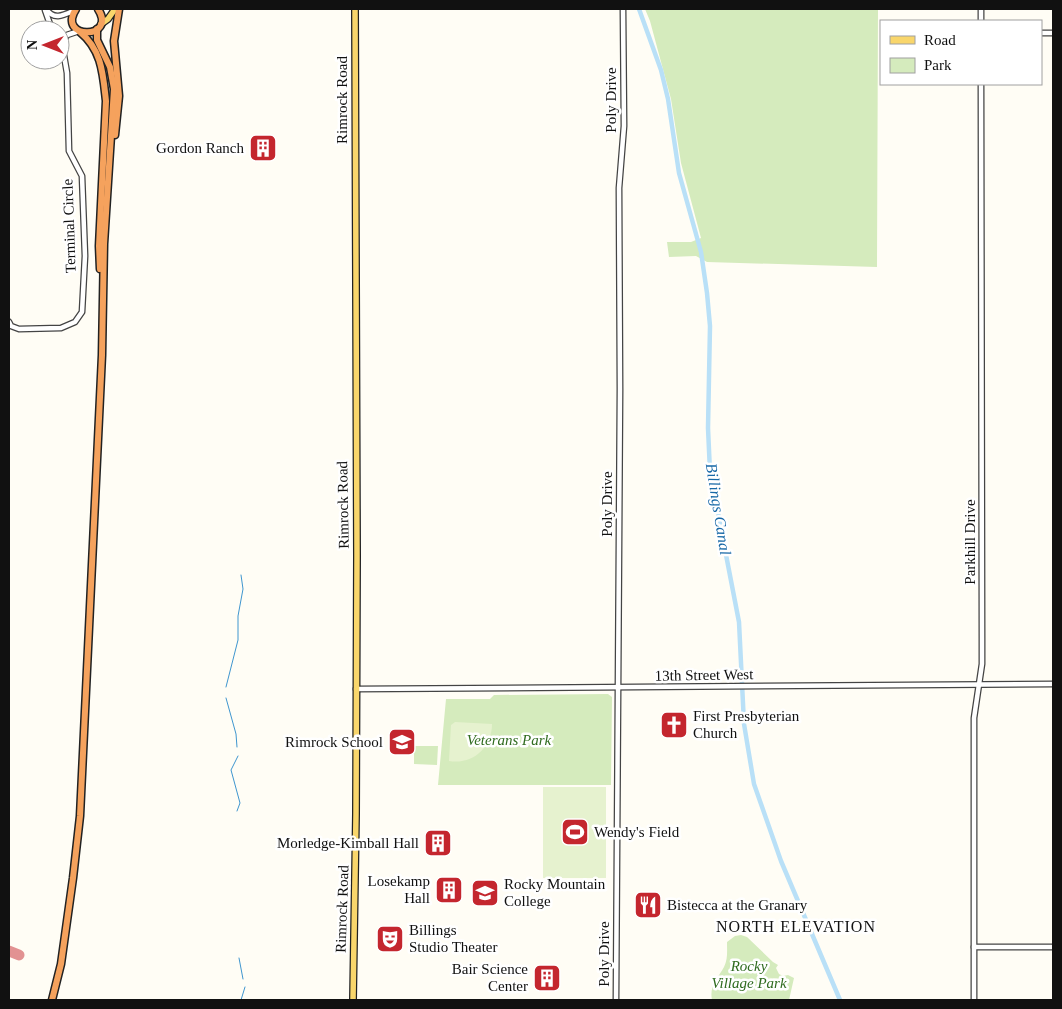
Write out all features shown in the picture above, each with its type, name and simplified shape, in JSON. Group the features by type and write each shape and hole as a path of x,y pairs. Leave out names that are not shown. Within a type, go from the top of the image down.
{"highway":[{"path":"75,9 72,21 79,31 91,41 98,55 106,101 99,246 102,343"},
{"path":"52,1000 60,964 80,816 102,343 104,244 114,89 110,67 97,40 101,14 98,9"},
{"path":"110,168 119,96 114,41 119,9"},
{"path":"79,31 92,32 99,27"}],"main road":[{"path":"99,27 115,9"},
{"name":"Rimrock Road","path":"353,1000 356,814 354,9"}],"street":[{"path":"45,9 49,13 63,16 75,9"},
{"name":"Poly Drive","path":"616,1000 620,389 619,198 624,126 623,9"},
{"name":"Terminal Circle","path":"70,34 79,31"},
{"name":"Terminal Circle","path":"9,322 14,328 19,329 61,328 75,322 82,312 85,256 82,176 69,151 66,70"},
{"name":"Parkhill Drive","path":"974,1000 974,718 982,664 981,85"},
{"name":"13th Street West","path":"356,689 1053,684"},
{"path":"974,947 1053,947"}],"green space":[{"path":"645,9 878,9 877,267 707,262 696,256 669,257 667,242 691,242 701,238 681,163 671,99"},
{"name":"Veterans Park","path":"608,694 612,697 611,785 438,785 446,699 490,699 494,695"},
{"path":"455,722 492,724 489,740 479,753 457,762 449,761 451,725"},
{"path":"414,746 438,746 437,765 414,764"},
{"name":"Wendy's Field","path":"543,787 606,787 606,878 543,878"},
{"name":"Rocky Village Park","path":"735,936 747,937 778,965 776,968 779,974 794,978 789,1000 712,1000 713,986 726,961 727,942"},
{"path":"764,977 787,980 786,991 763,989"}],"waterway":[{"name":"Billings Canal","path":"639,9 661,70 668,99 679,173 701,252 710,326 708,428 710,472 739,622 744,724 754,784 781,861 840,1000"},
{"path":"226,687 238,640 238,616 243,589 241,575"},
{"path":"226,698 236,734 237,747"},
{"path":"237,811 240,803 231,770 238,756"},
{"path":"239,958 243,979"},
{"path":"241,1000 245,987"}],"taxiway":[{"path":"9,951 19,955"}],"place":[{"name":"Gordon Ranch","path":"263,148"},
{"name":"First Presbyterian Church","path":"674,725"},
{"name":"Rimrock School","path":"402,742"},
{"name":"Wendy's Field","path":"575,832"},
{"name":"Morledge-Kimball Hall","path":"438,843"},
{"name":"Losekamp Hall","path":"449,890"},
{"name":"Rocky Mountain College","path":"485,893"},
{"name":"Bistecca at the Granary","path":"648,905"},
{"name":"Billings Studio Theater","path":"390,939"},
{"name":"Bair Science Center","path":"547,978"}],"district":[{"name":"NORTH ELEVATION","path":"796,926"}]}
